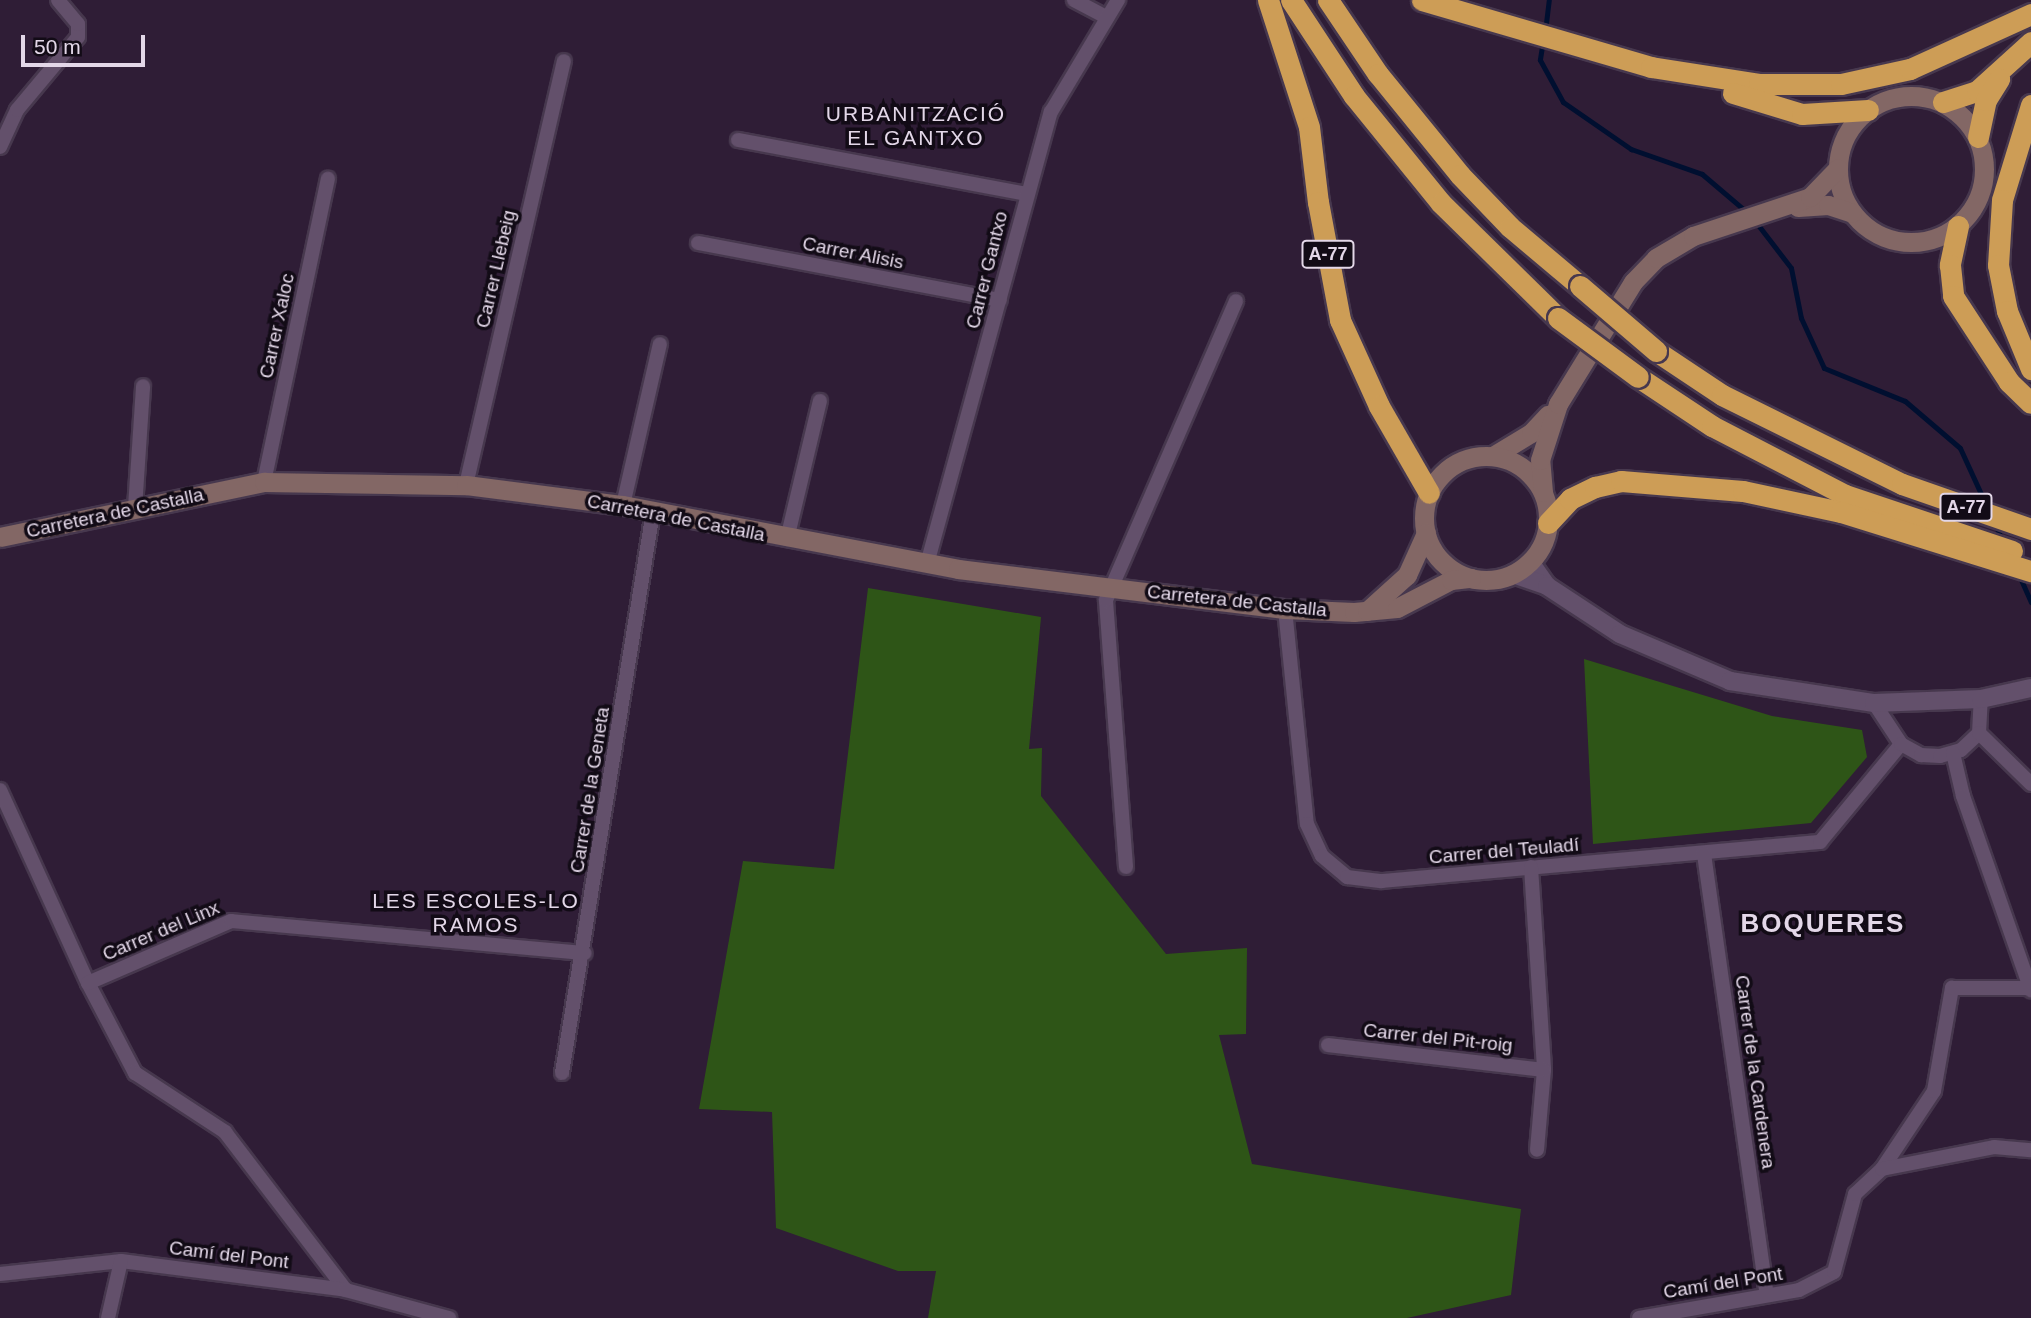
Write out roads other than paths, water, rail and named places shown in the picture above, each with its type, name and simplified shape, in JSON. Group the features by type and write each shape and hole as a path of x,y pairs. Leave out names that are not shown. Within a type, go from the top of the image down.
{"highway":[{"name":"A-77","path":"1268,0 1309,127 1318,202 1340,320 1379,406 1429,494"},
{"name":"A-77","path":"1291,0 1354,96 1441,203 1558,318 1638,377 1712,426 1845,495 1926,532 2031,571"},
{"name":"A-77","path":"1328,0 1378,74 1460,175 1510,228 1656,351 1722,395 1902,484 2031,529"},
{"path":"1422,0 1651,67 1759,84 1841,84 1910,68 2031,14"},
{"path":"1978,137 1986,100 2006,69 2031,42"},
{"path":"1651,67 1687,84 1752,96 1802,114 1868,110"},
{"path":"1943,103 1976,91 2006,69"},
{"path":"2031,105 2001,201 1998,265 2007,311 2031,369"},
{"path":"1958,226 1950,265 1953,296 2009,382 2031,403"},
{"name":"A-77","path":"1548,523 1570,499 1595,487 1621,481 1653,483 1755,494 2031,556"}],"main road":[{"path":"1783,209 1828,205 1852,213 1883,237 1902,242 1931,239 1958,226 1971,212 1982,185 1984,156 1978,137 1963,117 1943,103 1905,96 1868,110 1842,146 1838,169 1841,192 1852,213"},
{"path":"1558,404 1540,460 1548,523 1545,537 1530,562 1513,574 1492,580 1471,578 1442,562 1426,533 1424,513 1429,494 1455,464 1493,456 1531,433 1558,404 1633,282 1656,258 1707,230 1783,209 1810,197 1838,169"},
{"path":"1493,456 1531,474 1543,492"},
{"name":"Carretera de Castalla","path":"0,537 264,482 466,485 623,505 787,539 927,564 1285,609 1360,612 1397,608 1451,580 1471,578"},
{"path":"1360,612 1407,575 1426,533"}],"street":[{"path":"0,147 17,110 78,37 78,24 58,0"},
{"path":"1074,0 1106,17"},
{"name":"Carrer Gantxo","path":"927,564 1000,300 1026,194 1051,112 1118,0"},
{"name":"Carrer Llebeig","path":"466,485 564,61"},
{"path":"737,140 1026,194"},
{"name":"Carrer Xaloc","path":"264,482 328,179"},
{"name":"Carrer Alisis","path":"698,243 1000,300"},
{"path":"1126,867 1106,600 1114,587 1236,301"},
{"path":"623,505 660,344"},
{"path":"135,508 144,386"},
{"path":"787,539 820,401"},
{"name":"Carrer de la Geneta","path":"562,1073 585,953 653,512"},
{"path":"1530,562 1547,586"},
{"path":"1513,574 1547,586 1620,634 1731,681 1874,703 1981,699 2028,689"},
{"name":"Carrer del Teuladí","path":"1285,609 1307,824 1322,856 1347,877 1382,881 1820,842 1901,744"},
{"path":"1981,699 1979,733 2031,784"},
{"path":"1874,703 1901,744 1921,755 1953,753 1979,733"},
{"path":"1953,753 1963,796 2031,989"},
{"path":"0,790 88,984 135,1073 225,1132 346,1290"},
{"name":"Carrer de la Cardenera","path":"1704,854 1768,1295"},
{"name":"Carrer del Pit-roig","path":"1531,867 1544,1070 1537,1150"},
{"name":"Carrer del Linx","path":"88,984 231,921 585,953"},
{"name":"Camí del Pont","path":"1639,1318 1799,1290 1834,1272 1855,1194 1882,1169 1934,1091 1952,988 2031,989"},
{"name":"Carrer del Pit-roig","path":"1328,1045 1544,1070"},
{"path":"1882,1169 1994,1147 2031,1150"},
{"path":"108,1318 121,1261"},
{"name":"Camí del Pont","path":"0,1274 121,1261 346,1290 449,1318"}],"waterway":[{"path":"1545,31 1549,0"},
{"path":"1543,40 1540,60 1563,102 1631,149 1702,174 1749,214"},
{"path":"1755,221 1791,268 1801,318 1824,368 1905,401 1960,448 1987,507"},
{"path":"1994,522 2003,542"},
{"path":"2018,573 2031,602"}],"district":[{"name":"URBANITZACIÓ EL GANTXO","path":"916,126"},
{"name":"LES ESCOLES-LO RAMOS","path":"476,913"},
{"name":"BOQUERES","path":"1823,924"}]}
